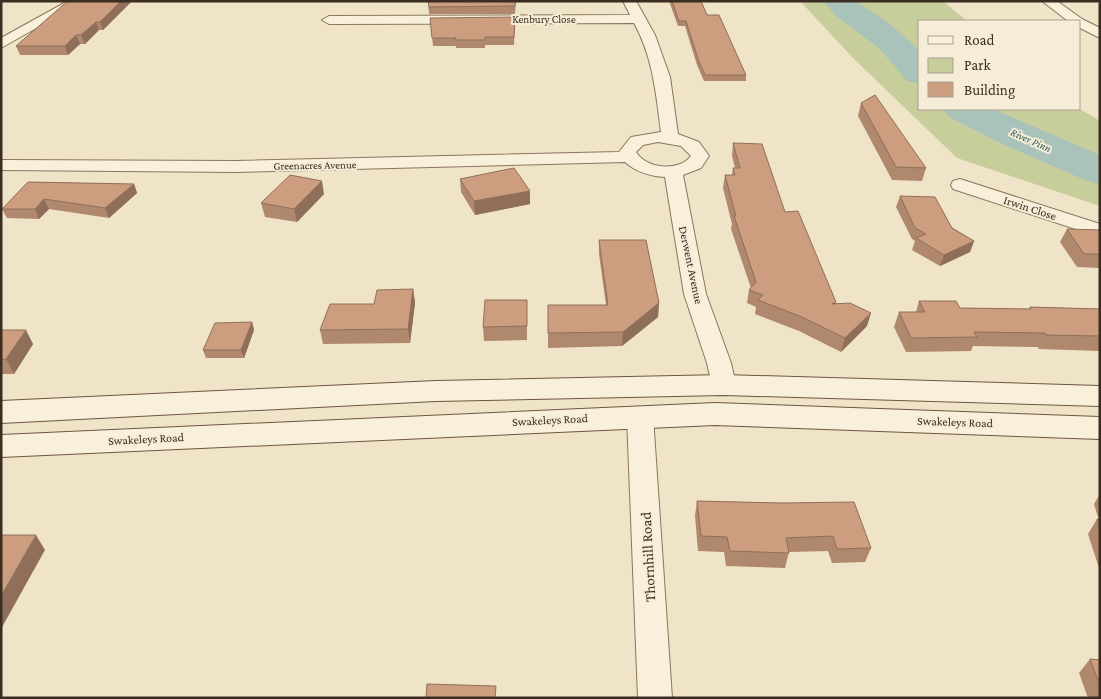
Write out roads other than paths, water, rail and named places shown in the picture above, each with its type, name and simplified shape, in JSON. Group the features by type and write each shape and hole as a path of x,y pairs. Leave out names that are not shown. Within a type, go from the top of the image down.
{"main road":[{"path":"1,412 455,390 724,385 1100,396"},
{"path":"281,432 292,398"},
{"name":"Swakeleys Road","path":"1,446 640,416 739,414 1100,428"}],"street":[{"path":"1,44 78,1"},
{"path":"629,1 648,35 662,77 670,137"},
{"path":"1048,1 1075,20"},
{"name":"Kenbury Close","path":"329,20 639,19"},
{"path":"1081,24 1100,34"},
{"path":"658,137 670,137 691,144 700,156 698,162 691,167 673,172 647,169 637,165 628,157 627,151 637,141 658,137"},
{"name":"Greenacres Avenue","path":"1,164 84,167 222,166 628,157"},
{"name":"Derwent Avenue","path":"673,172 695,294 719,363 724,385"},
{"name":"Irwin Close","path":"960,185 1100,231"},
{"name":"Thornhill Road","path":"640,416 655,698"}],"waterway":[{"name":"River Pinn","path":"838,1 850,12 885,36 918,71"},
{"name":"River Pinn","path":"965,110 1016,135 1100,171"}]}
